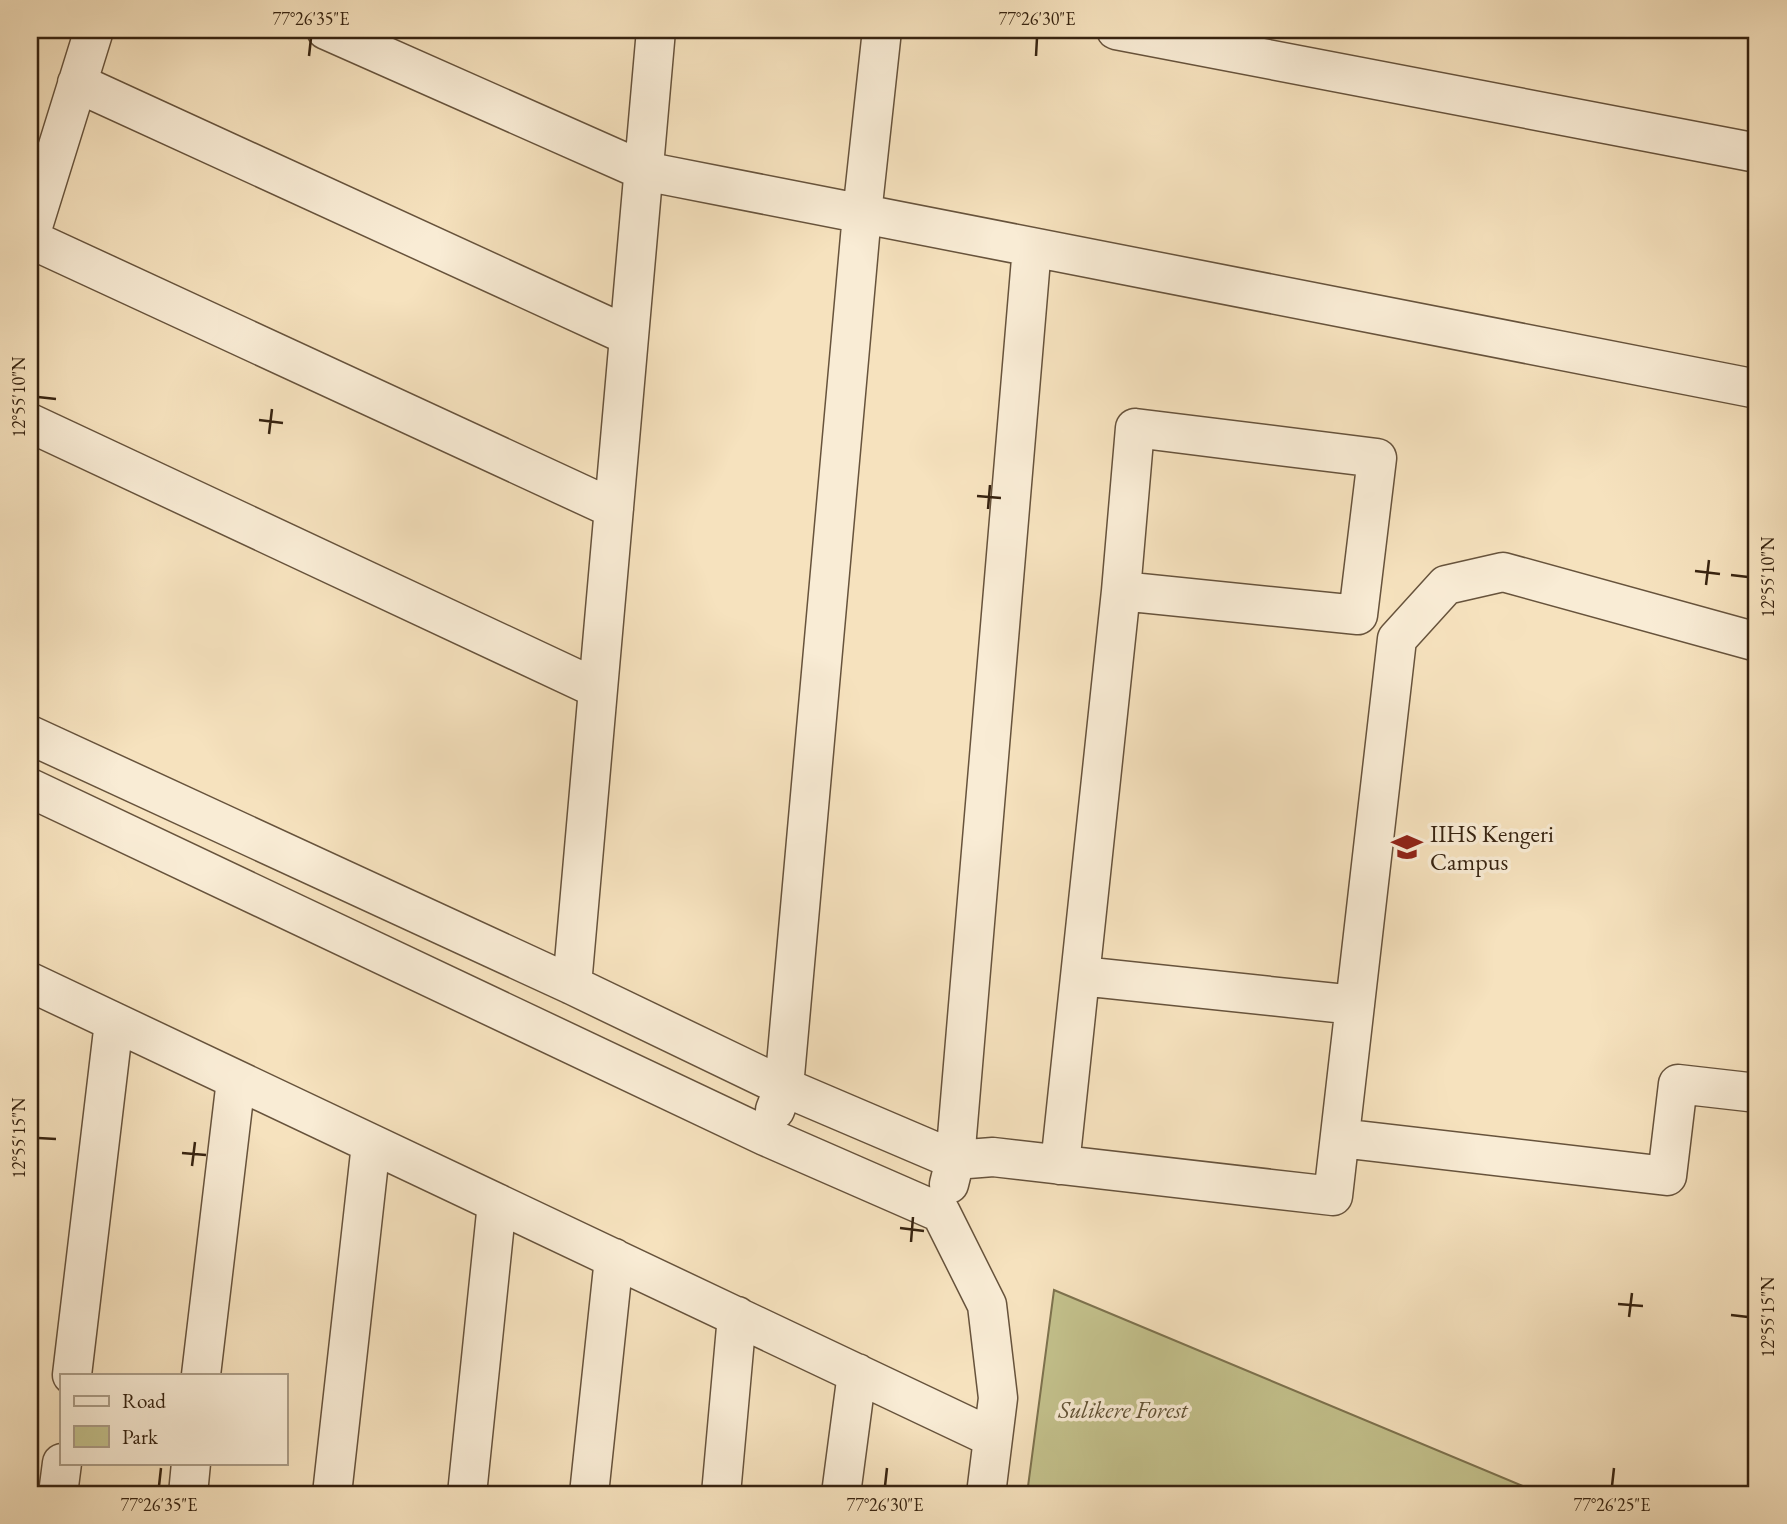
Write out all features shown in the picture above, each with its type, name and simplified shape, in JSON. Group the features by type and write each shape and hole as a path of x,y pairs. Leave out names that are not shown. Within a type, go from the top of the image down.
{"street":[{"path":"94,30 30,237 614,509"},
{"path":"326,30 643,171 1757,389"},
{"path":"572,985 656,30"},
{"path":"765,1136 784,1087 862,214 882,30"},
{"path":"1116,30 1757,153"},
{"path":"77,83 629,336"},
{"path":"986,1494 998,1398 987,1305 942,1213 955,1160 1031,247"},
{"path":"30,423 598,689"},
{"path":"1060,1165 1082,976 1135,428 1377,458 1358,615"},
{"path":"30,735 572,985 784,1087 955,1160 993,1157 1334,1196 1397,639 1446,585 1503,572 1757,642"},
{"path":"1121,591 1358,615 1397,639"},
{"path":"30,788 765,1136 942,1213"},
{"path":"1082,976 1355,1005"},
{"path":"30,982 993,1438"},
{"path":"72,1374 114,1022"},
{"path":"201,1374 236,1080"},
{"path":"1340,1138 1667,1176 1678,1084 1757,1093"},
{"path":"332,1494 371,1144"},
{"path":"467,1494 497,1203"},
{"path":"589,1494 614,1258"},
{"path":"721,1494 737,1316"},
{"path":"841,1494 857,1373"},
{"path":"58,1494 62,1464"},
{"path":"187,1494 191,1464"}],"green space":[{"name":"Sulikere Forest","path":"1054,1290 1542,1494 1027,1494"}],"place":[{"name":"IIHS Kengeri Campus","path":"1407,847"}]}
